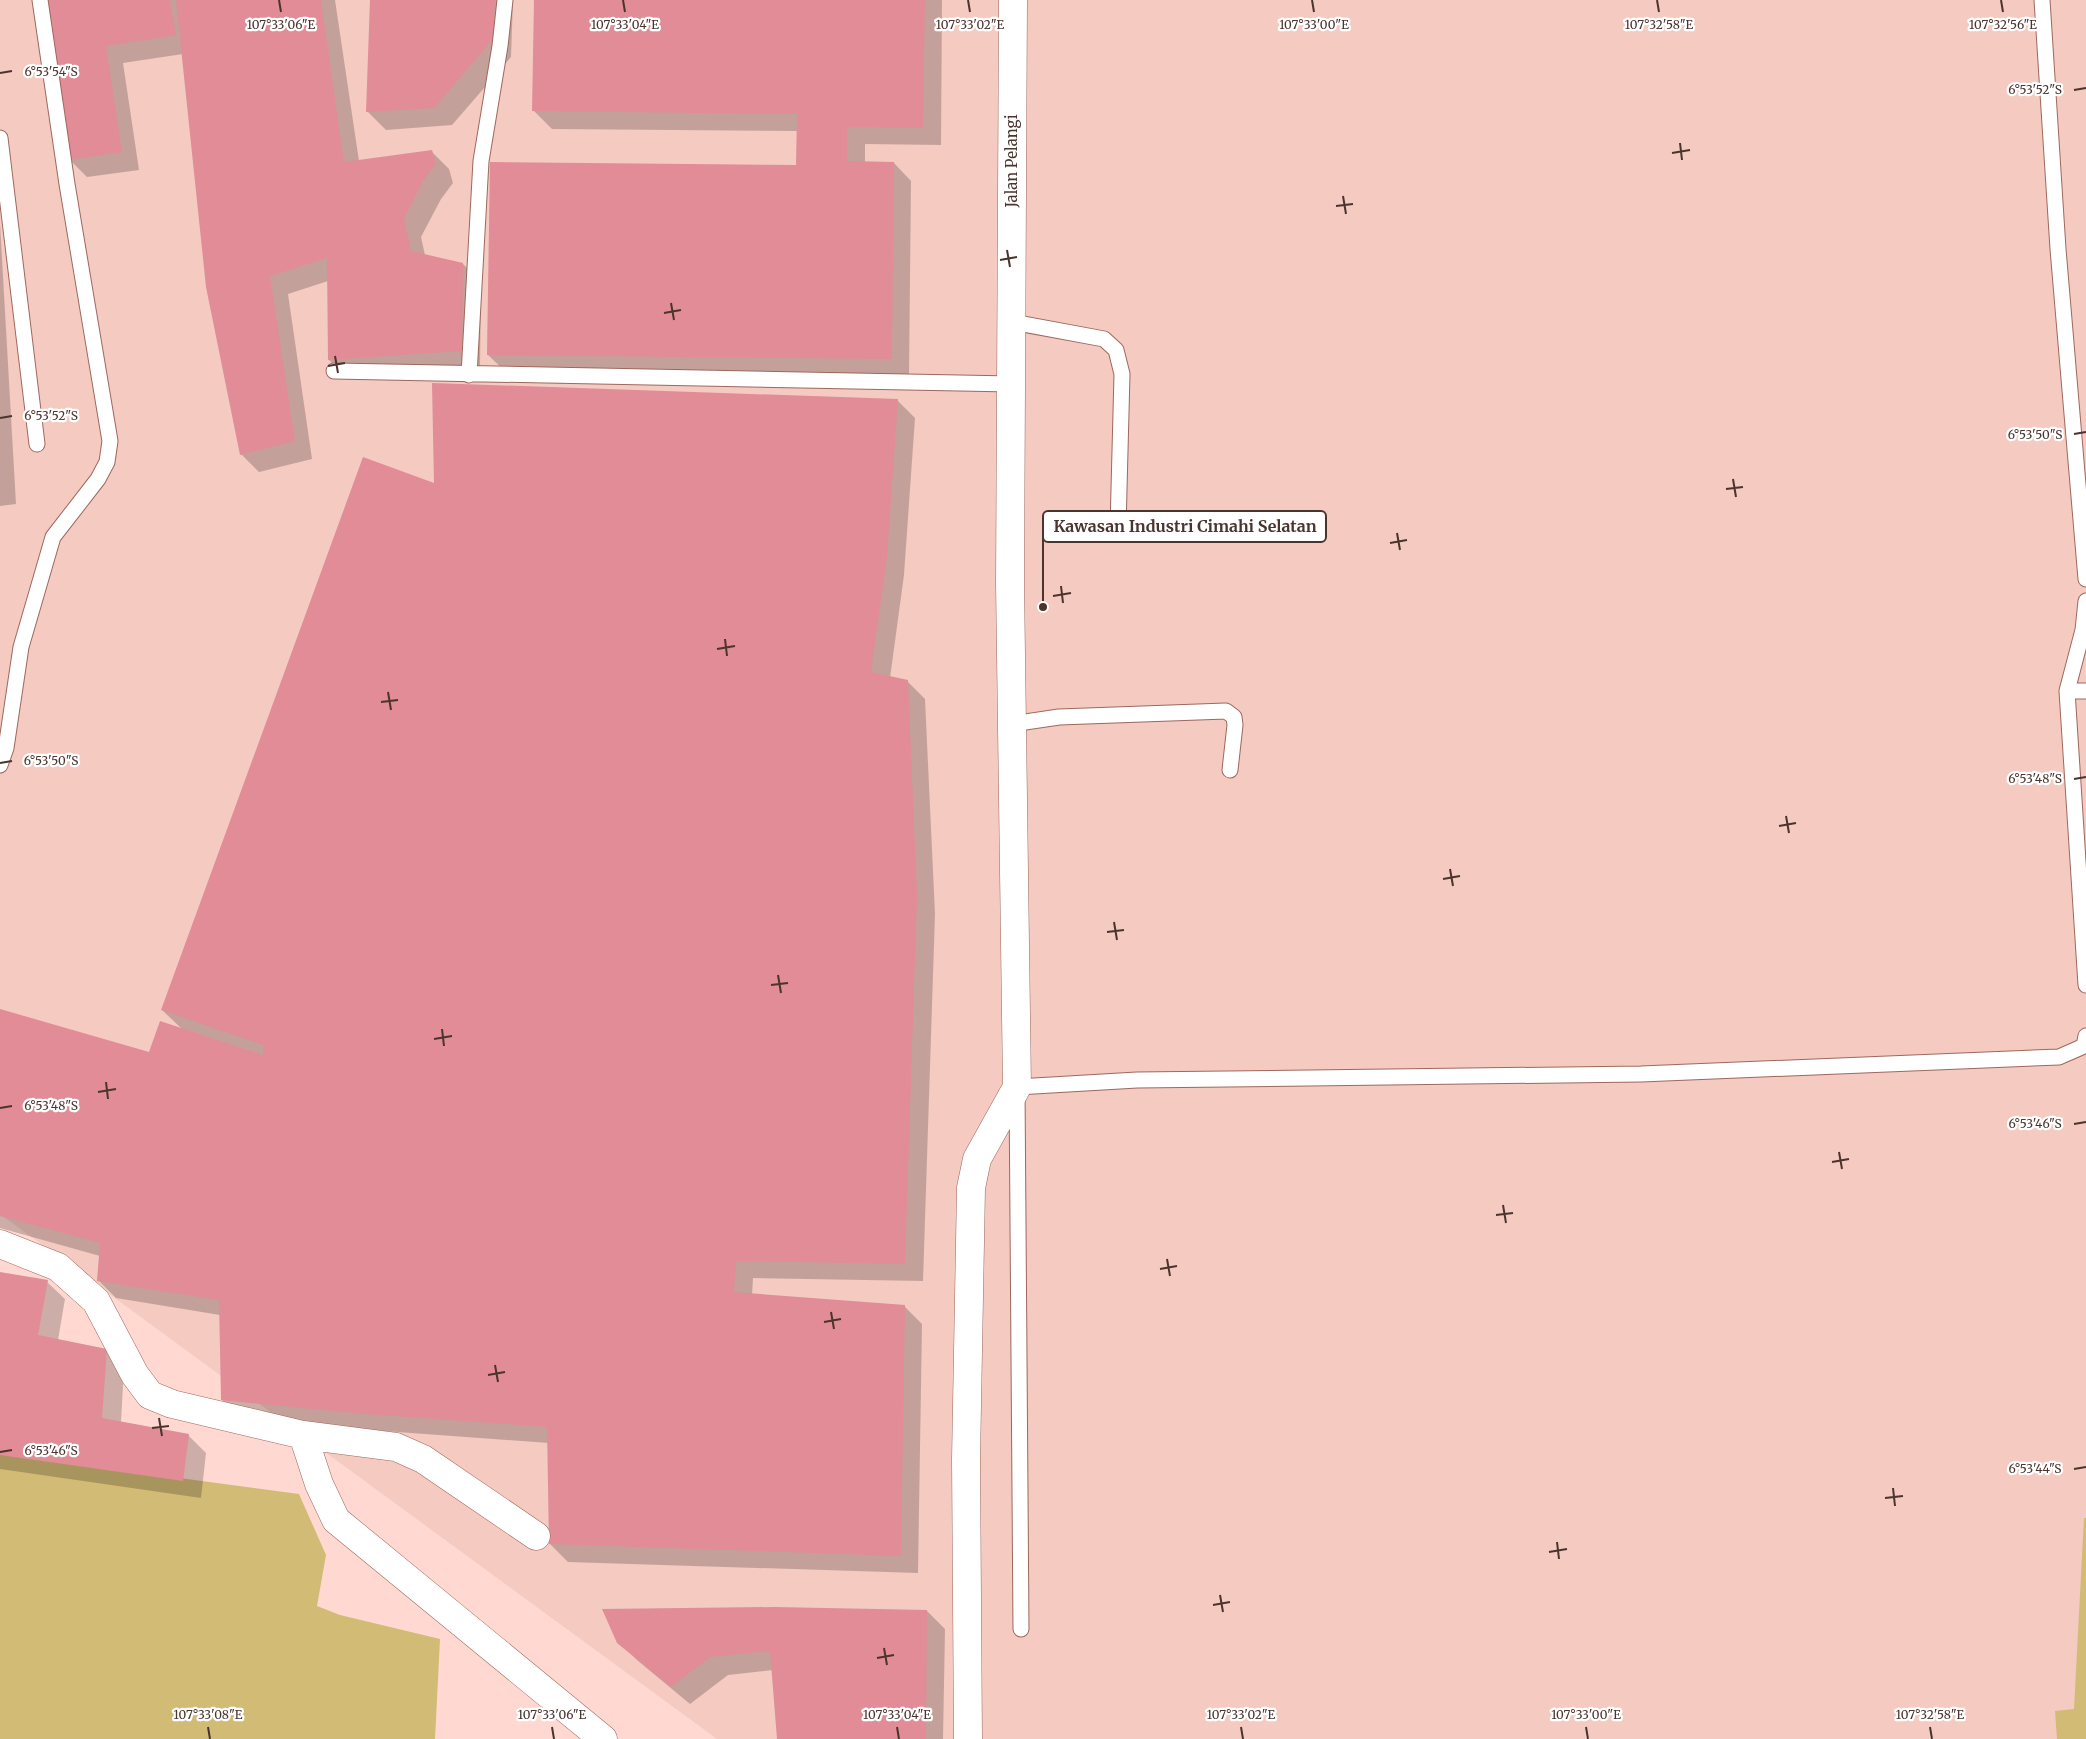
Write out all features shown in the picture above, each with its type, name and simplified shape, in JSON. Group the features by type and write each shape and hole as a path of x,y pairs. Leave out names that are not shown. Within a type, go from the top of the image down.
{"street":[{"name":"Jalan Pelangi","path":"1013,0 1010,583 1017,1087"},
{"path":"968,1739 966,1460 971,1188 977,1158 1017,1087"},
{"path":"0,1244 58,1267 96,1301 135,1375 150,1394 172,1404 303,1435 396,1447 423,1459 536,1536"},
{"path":"303,1435 319,1484 336,1520 603,1739"}],"lane":[{"path":"0,765 6,748 21,647 53,537 98,479 107,462 110,442 67,184 40,0"},
{"path":"469,374 481,161 500,46 505,0"},
{"path":"2042,0 2058,250 2086,579"},
{"path":"0,138 37,444"},
{"path":"1012,322 1104,339 1116,350 1122,374 1118,528"},
{"path":"334,371 1012,384"},
{"path":"2086,601 2083,630 2067,691 2086,984"},
{"path":"2067,691 2086,691"},
{"path":"1012,724 1059,718 1226,711 1234,717 1235,725 1230,770"},
{"path":"1021,1630 1017,1087 1137,1080 1641,1074 2059,1057 2084,1046 2086,1036"}],"shaded area":[{"path":"0,0 2086,0 2086,1739 717,1739 0,1214"},
{"path":"0,1454 299,1494 326,1555 317,1606 340,1615 440,1639 435,1739 0,1739"},
{"path":"2084,1518 2086,1518 2086,1739 2057,1739 2055,1711 2074,1709"}],"building":[{"path":"44,0 170,0 176,35 106,46 122,152 68,160"},
{"path":"176,0 321,0 344,162 432,150 436,164 423,181 404,219 411,251 463,263 462,351 328,360 327,258 270,276 295,441 240,455 206,287"},
{"path":"370,0 495,0 493,39 434,108 366,112"},
{"path":"534,0 925,0 923,128 847,127 847,161 894,162 892,359 487,355 490,162 796,165 797,114 532,111"},
{"path":"432,383 898,399 887,557 871,672 908,680 917,895 905,1264 736,1261 734,1292 905,1305 901,1556 549,1544 547,1427 365,1414 221,1400 219,1300 97,1281 100,1243 0,1216 0,1009 149,1052 160,1021 263,1055 263,1045 161,1010 363,457 434,483"},
{"path":"0,1272 48,1280 38,1335 107,1349 102,1418 189,1434 183,1481 0,1455"},
{"path":"774,1607 927,1610 926,1739 777,1739 770,1651 710,1657 671,1687 617,1643 602,1609"}],"place":[{"name":"Kawasan Industri Cimahi Selatan","path":"1043,607"}]}
